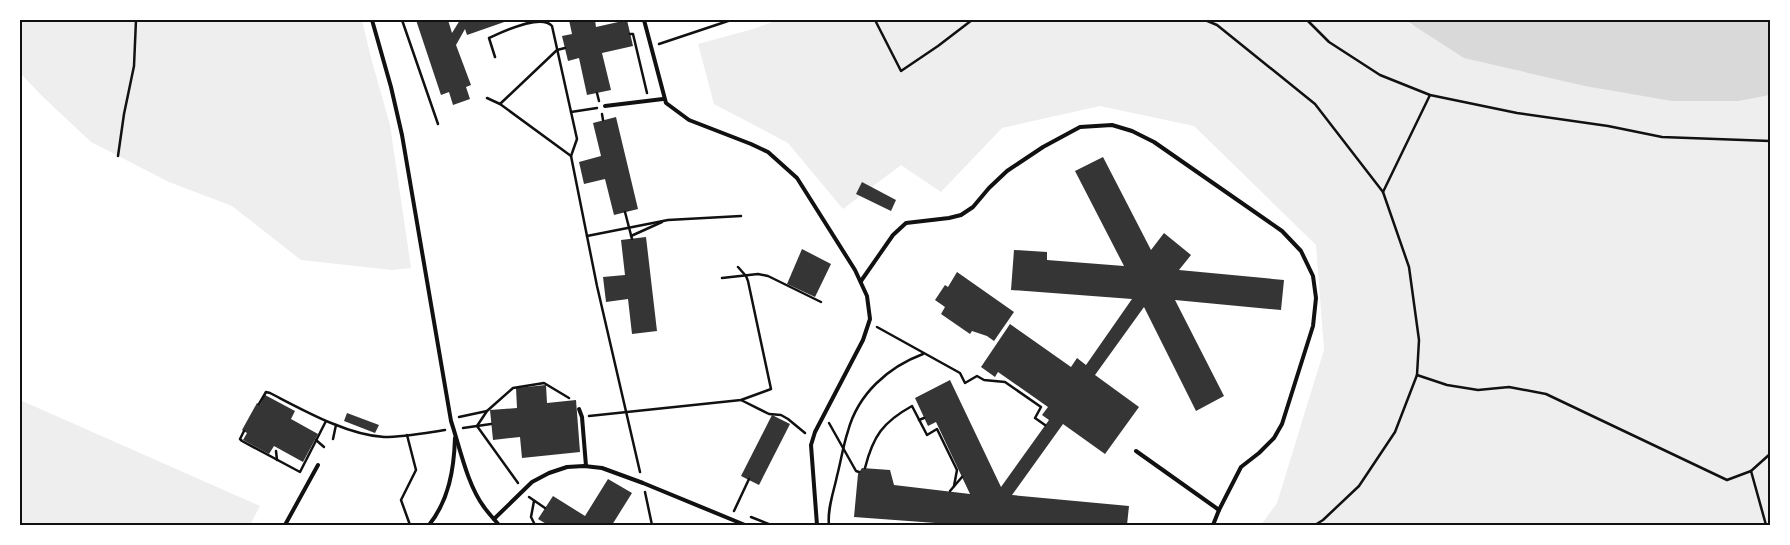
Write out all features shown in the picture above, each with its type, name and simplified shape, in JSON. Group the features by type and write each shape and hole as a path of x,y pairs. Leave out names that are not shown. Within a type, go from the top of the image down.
{"lane":[{"path":"372,20 391,86 402,135 454,431 465,466 476,492 483,506 499,525"},
{"path":"644,20 663,99 670,108 689,120 768,152 786,167 797,178 856,270 867,296 870,319 863,340 822,418 811,445 817,525"},
{"path":"604,106 663,99"},
{"path":"860,281 894,235 906,223 961,215 973,207 1007,171 1043,147 1080,127 1112,125 1132,131 1154,142 1282,231 1301,251 1313,276 1316,298 1314,326 1282,424 1274,438 1241,467 1218,510 1213,525"},
{"path":"579,409 582,417 586,466"},
{"path":"429,525 442,505 449,485 454,463 454,431"},
{"path":"1136,450 1218,510"},
{"path":"285,525 318,465"},
{"path":"494,519 532,482 549,473 567,467 586,466 602,468 643,483 745,525"}],"path":[{"path":"118,156 134,66 136,20"},
{"path":"402,20 438,124"},
{"path":"651,46 731,20"},
{"path":"875,20 901,71 972,20"},
{"path":"1205,20 1216,25 1315,104 1383,192 1409,267 1420,340 1417,376 1395,432 1359,486 1323,520 1315,525"},
{"path":"1306,20 1329,42 1380,75 1430,95 1517,113 1608,126 1662,137 1770,141"},
{"path":"495,57 489,38 526,23 548,23 552,26 577,139 571,156 587,236 652,525"},
{"path":"630,34 633,34 649,100"},
{"path":"500,104 557,50 565,48"},
{"path":"1383,192 1430,95"},
{"path":"487,98 500,104 571,156"},
{"path":"571,112 604,106"},
{"path":"625,212 632,237 668,220"},
{"path":"686,213 687,219"},
{"path":"587,236 668,220 741,216"},
{"path":"582,417 741,400 771,389 746,276 738,267"},
{"path":"722,278 758,274 768,276 821,302"},
{"path":"869,322 922,354 960,373 965,383 977,376 984,380 1005,382 1041,407 1035,418 1045,425"},
{"path":"829,525 829,511 848,431 855,412 872,388 884,376 901,364 922,354"},
{"path":"1417,376 1447,385 1478,390 1509,386 1546,394 1727,480 1750,471 1770,454"},
{"path":"477,426 487,411 513,388 544,383 569,398"},
{"path":"258,404 266,392 336,425 384,437 454,431 491,424"},
{"path":"741,400 768,414 781,415 788,419 799,427 812,441"},
{"path":"865,468 874,440 884,425 912,406 927,435 937,430 957,470 954,486"},
{"path":"451,419 487,411"},
{"path":"822,418 830,424 856,471 859,472"},
{"path":"919,420 924,418"},
{"path":"244,431 240,439 242,441 300,472 326,421"},
{"path":"333,440 336,425"},
{"path":"477,426 523,490 534,501 545,508"},
{"path":"407,435 416,470 401,500 410,525"},
{"path":"316,440 324,447"},
{"path":"276,451 277,460"},
{"path":"1750,471 1766,525"},
{"path":"950,491 962,477"},
{"path":"730,519 749,480"},
{"path":"534,501 531,517 535,525"}],"shaded area":[{"path":"20,20 362,20 390,125 411,268 392,270 301,260 232,206 169,182 91,142 20,73"},
{"path":"778,20 1405,20 1411,25 1739,101 1770,95 1770,525 1261,525 1277,503 1324,350 1316,245 1194,126 1100,106 1002,128 941,192 901,165 843,209 788,143 714,104 698,44"},
{"path":"1405,20 1770,20 1770,95 1739,101 1672,101 1585,86 1464,58"},
{"path":"20,400 260,506 250,525 20,525"}],"building":[{"path":"416,20 448,20 452,33 460,20 510,20 467,35 465,29 456,45 471,85 466,87 470,99 453,105 449,92 441,95"},
{"path":"569,20 595,20 596,27 627,20 633,46 602,53 611,90 587,95 579,58 568,61 562,36 572,34"},
{"path":"616,117 638,209 614,215 605,179 584,184 579,162 601,156 593,123"},
{"path":"1103,157 1151,250 1164,233 1191,255 1179,270 1284,280 1281,310 1175,300 1224,396 1196,411 1144,307 1095,375 1139,407 1105,454 1063,424 1012,495 1129,506 1127,525 963,525 854,517 858,474 862,468 890,470 894,485 970,494 936,422 928,426 915,398 950,380 1001,487 1049,420 1042,415 1048,407 998,372 995,377 981,367 1010,324 1071,367 1077,358 1086,365 1132,299 1011,290 1014,250 1047,252 1047,260 1124,266 1075,171"},
{"path":"862,182 896,200 891,211 856,194"},
{"path":"646,237 657,331 632,334 628,299 606,302 603,277 625,275 621,240"},
{"path":"802,249 831,264 815,297 787,284"},
{"path":"957,272 1014,312 994,341 987,336 972,331 970,334 941,314 945,307 935,300 945,285 948,287"},
{"path":"546,385 547,403 576,400 580,452 522,458 520,437 493,440 490,410 517,408 516,388"},
{"path":"265,395 295,411 291,419 318,434 303,462 274,446 269,454 243,440 247,433 242,430 257,403 260,405"},
{"path":"347,413 379,425 375,433 344,421"},
{"path":"772,415 790,424 759,485 741,476"},
{"path":"608,479 632,493 612,525 548,525 538,519 553,496 585,516"}]}
